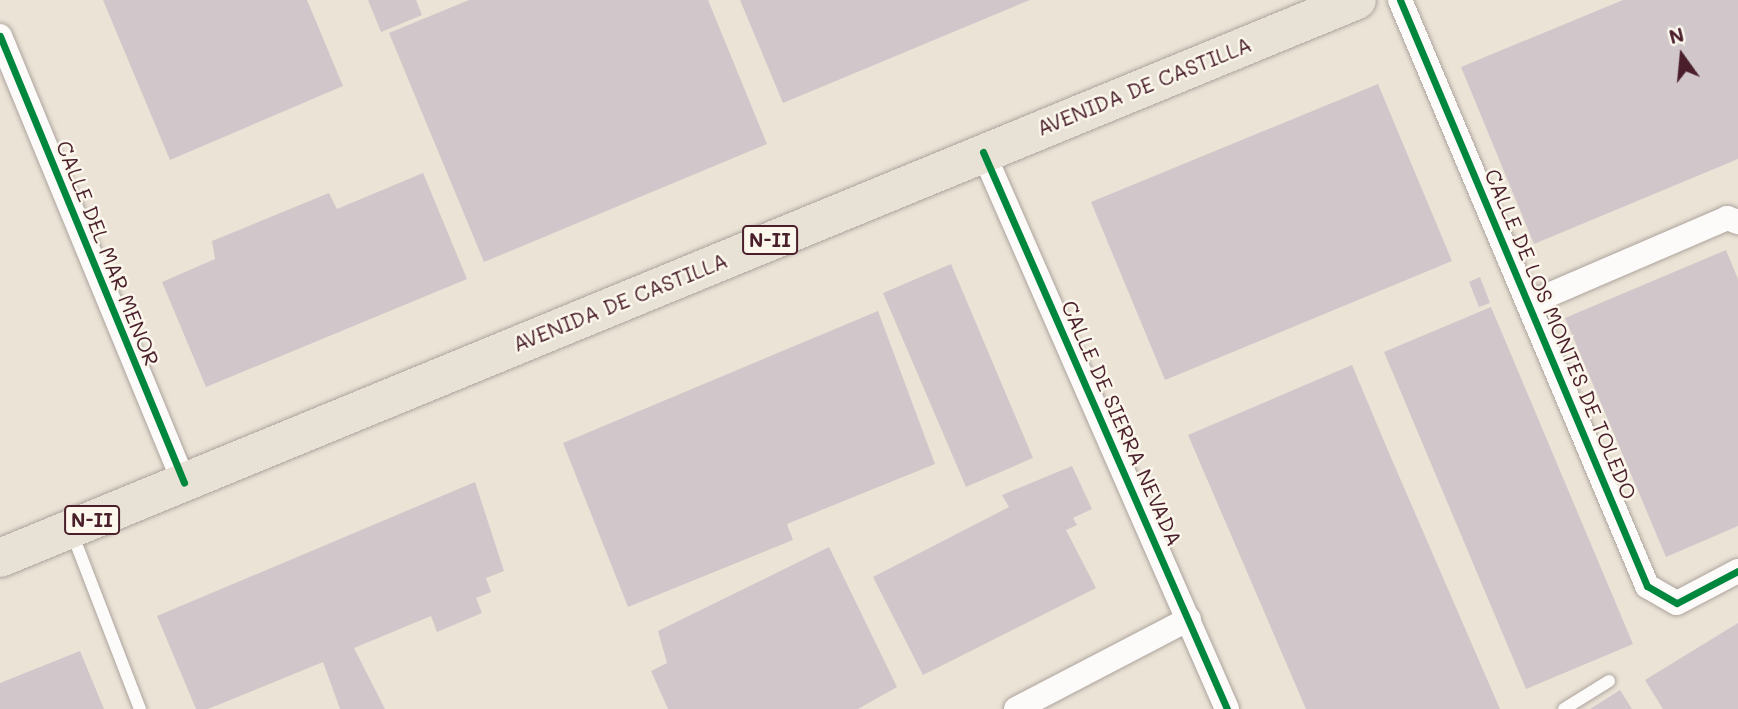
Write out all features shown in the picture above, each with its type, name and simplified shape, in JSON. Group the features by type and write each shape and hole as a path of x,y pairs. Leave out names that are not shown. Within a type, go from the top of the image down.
{"main road":[{"name":"AVENIDA DE CASTILLA","path":"0,558 1357,0"}],"street":[{"name":"CALLE DE LOS MONTES DE TOLEDO","path":"1400,0 1530,303 1647,586 1678,603 1738,571"},
{"name":"CALLE DEL MAR MENOR","path":"0,36 184,483"},
{"name":"CALLE DE SIERRA NEVADA","path":"983,152 1227,709"},
{"name":"CALLE DE LOS MONTES DE TOLEDO","path":"1530,303 1727,218 1738,222"},
{"path":"1016,709 1189,619"}],"lane":[{"path":"70,529 140,709"},
{"path":"1564,709 1609,681"}],"building":[{"path":"103,0 307,0 343,86 170,160"},
{"path":"368,0 416,0 422,15 381,32"},
{"path":"469,0 708,0 767,144 484,262 389,33"},
{"path":"740,0 1030,0 783,103"},
{"path":"1623,0 1738,0 1738,159 1534,244 1461,67"},
{"path":"1378,84 1452,261 1165,380 1091,202"},
{"path":"423,173 467,279 206,387 162,282 215,259 212,241 329,193 337,209"},
{"path":"1726,250 1738,279 1738,526 1666,557 1565,318"},
{"path":"951,264 1033,458 966,487 883,293"},
{"path":"1480,277 1490,303 1479,307 1469,282"},
{"path":"1491,307 1633,644 1526,689 1384,352"},
{"path":"878,311 935,464 787,524 793,540 628,607 563,443"},
{"path":"1352,365 1500,709 1306,709 1188,435"},
{"path":"1072,466 1092,509 1073,518 1077,525 1066,530 1096,588 923,675 873,577 1009,507 1002,495"},
{"path":"475,482 504,571 486,578 491,592 476,598 482,613 437,632 431,616 354,648 385,709 340,709 323,662 208,709 196,709 157,616"},
{"path":"829,547 897,687 858,709 668,709 651,671 667,663 658,631"},
{"path":"1738,623 1738,709 1663,709 1645,680"},
{"path":"80,651 104,709 0,709 0,683"},
{"path":"1620,690 1632,709 1590,709"}],"cycle path":[{"path":"1400,0 1647,586 1677,603 1738,571"},
{"path":"0,36 184,483"},
{"path":"983,152 1227,709"}]}
